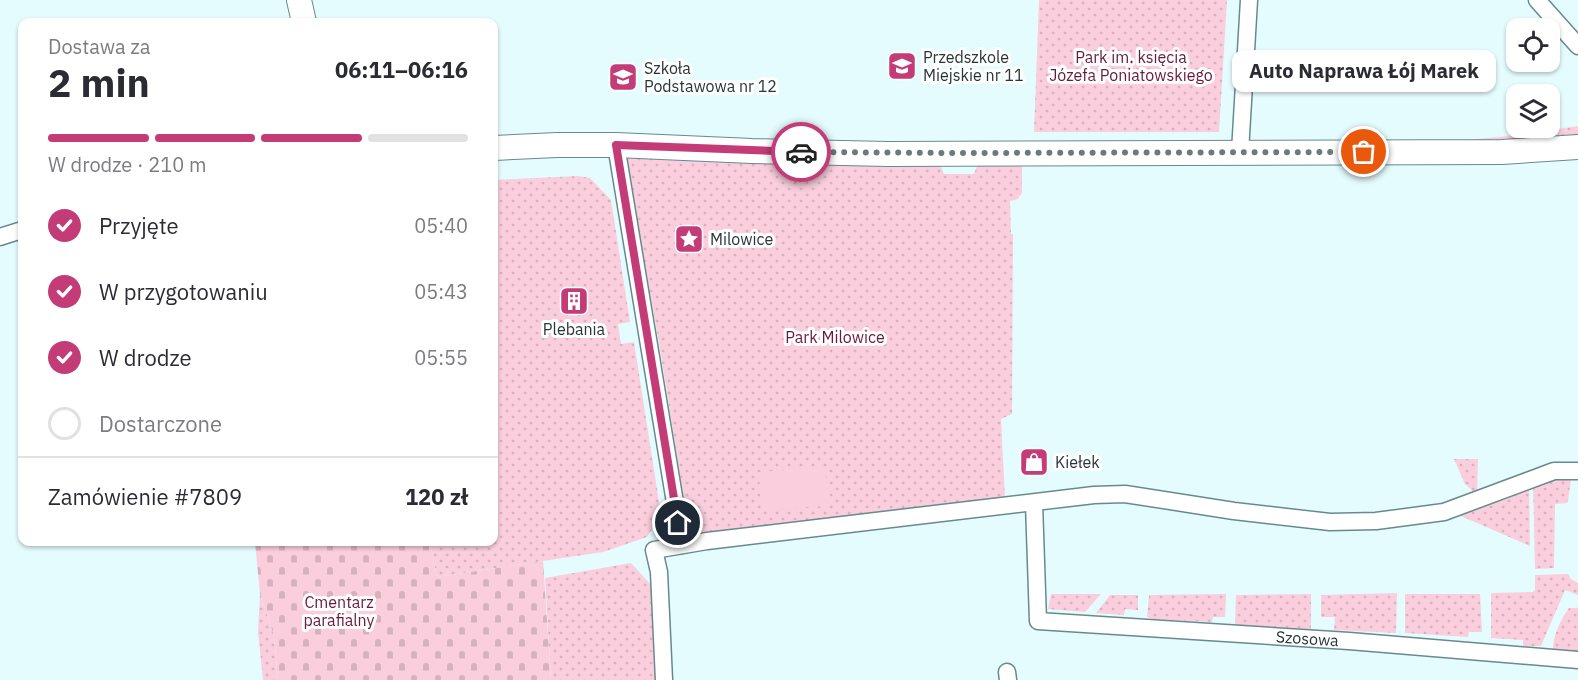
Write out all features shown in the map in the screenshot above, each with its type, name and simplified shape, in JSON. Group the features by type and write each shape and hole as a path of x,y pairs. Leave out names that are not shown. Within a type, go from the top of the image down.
{"street":[{"path":"299,0 303,18"},
{"path":"1240,152 1249,0"},
{"path":"1537,0 1578,46"},
{"path":"616,145 682,545"},
{"path":"498,148 616,145 752,151 889,153 1502,152 1578,147"},
{"path":"0,237 18,231"},
{"path":"664,680 658,572 654,550 1094,495 1125,494 1234,511 1319,521 1376,521 1444,512 1554,471 1578,471"},
{"name":"Szosowa","path":"1034,502 1038,621 1349,641 1578,660"}],"green space":[{"name":"Park im. księcia Józefa Poniatowskiego","path":"1039,0 1227,0 1219,132 1034,132"},
{"path":"1578,126 1578,138 1466,143 1466,140 1506,136 1560,138 1560,129"},
{"name":"Park Milowice","path":"629,155 939,162 944,174 974,174 979,161 1017,162 1022,167 1022,193 1018,199 1010,201 1011,234 1013,234 1012,414 1001,419 1005,499 697,535 689,529 629,180 626,159"},
{"path":"578,176 590,178 611,200 630,322 618,324 621,344 634,342 660,508 655,525 647,537 603,552 437,577 431,546 498,546 498,180"},
{"path":"1454,459 1478,459 1477,495 1465,484"},
{"path":"825,467 828,506 761,510 759,472"},
{"path":"1553,478 1571,479 1568,501 1555,504 1554,568 1535,569 1533,482"},
{"path":"1529,484 1530,546 1454,513"},
{"name":"Cmentarz parafialny","path":"255,546 431,546 437,577 543,561 551,680 278,680 274,636 260,594"},
{"path":"631,563 653,587 659,680 551,680 545,578"},
{"path":"1568,574 1578,583 1578,595 1565,590 1541,646 1523,646 1523,640 1491,638 1491,593 1533,592 1535,575"},
{"path":"1397,593 1396,633 1334,630 1335,617 1321,617 1321,595"},
{"path":"260,594 274,636 278,680 263,680 258,632"},
{"path":"1051,594 1101,594 1085,612 1048,609"},
{"path":"1226,594 1225,617 1213,617 1212,622 1147,617 1149,595"},
{"path":"1311,594 1311,629 1236,625 1235,623 1236,595"},
{"path":"1405,594 1480,594 1482,632 1469,632 1468,637 1405,633"},
{"path":"1110,595 1138,595 1138,610 1125,609 1124,615 1096,613"},
{"path":"1578,606 1578,655 1553,651 1556,634 1563,617 1569,608"}],"way so far":[{"path":"801,152 1364,152"}],"place":[{"name":"Przedszkole Miejskie nr 11","path":"902,66"},
{"name":"Szkoła Podstawowa nr 12","path":"623,77"},
{"name":"Auto Naprawa Łój Marek","path":"1364,152"},
{"name":"Milowice","path":"689,239"},
{"name":"Plebania","path":"574,301"},
{"name":"Kiełek","path":"1034,462"}],"route":[{"path":"678,523 616,145 801,152"}]}
